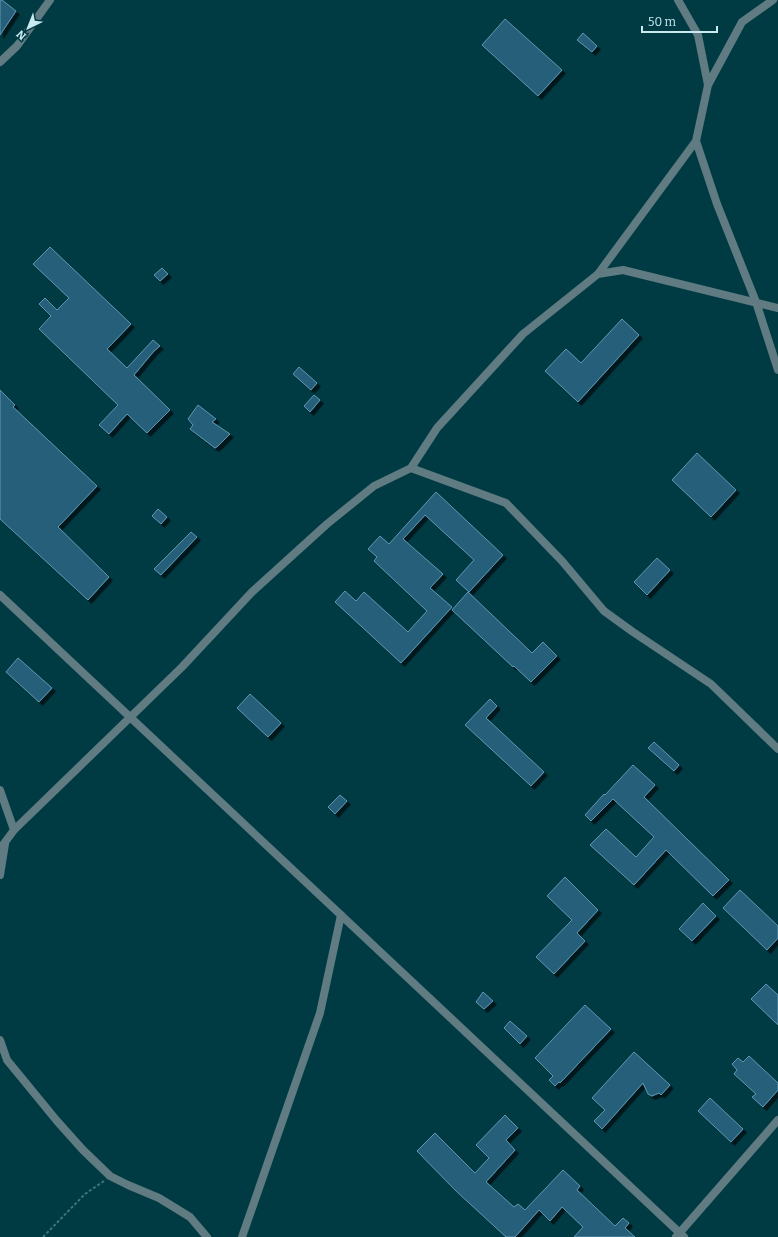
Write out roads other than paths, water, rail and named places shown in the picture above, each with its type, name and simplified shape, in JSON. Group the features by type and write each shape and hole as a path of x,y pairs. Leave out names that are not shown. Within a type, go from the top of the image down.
{"street":[{"path":"0,62 17,46 50,0"},
{"path":"678,0 698,35 708,85"},
{"path":"0,875 2,847 14,830 182,668 252,592 327,524 374,486 411,468 437,428 523,334 598,274 696,141 708,85 742,22 773,0"},
{"path":"696,141 717,204 756,302 778,370"},
{"path":"598,274 623,270 778,308"},
{"path":"411,468 506,503 562,561 604,611 711,684 778,749"},
{"path":"0,595 680,1235 778,1120"},
{"path":"0,790 14,830"},
{"path":"242,1237 320,1013 341,915"},
{"path":"0,1040 7,1060 57,1121 83,1150 110,1176 160,1198 190,1216 207,1237"}]}
